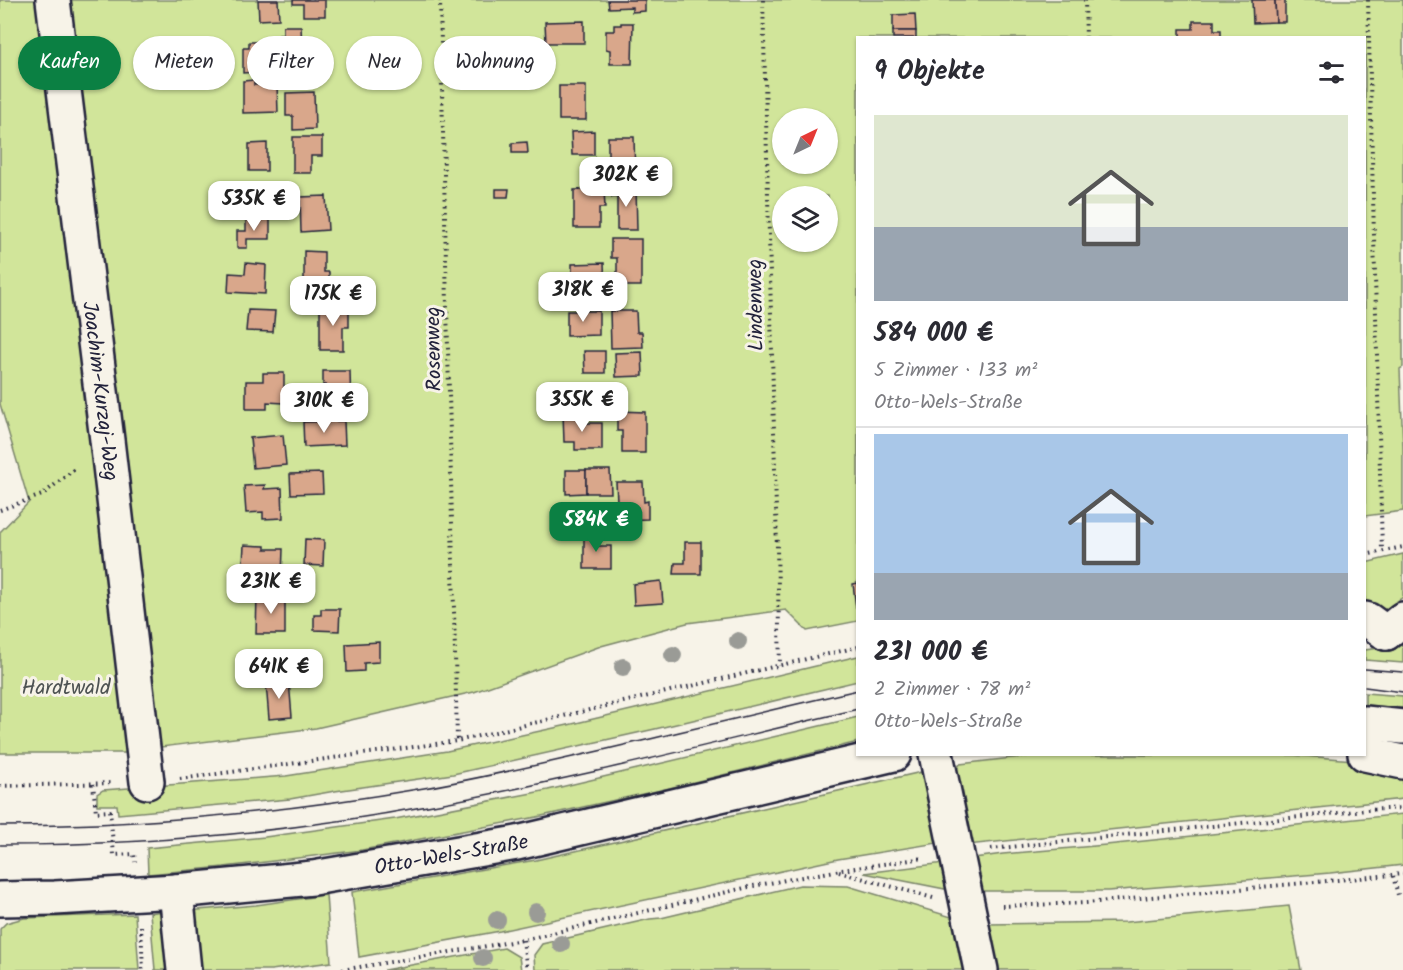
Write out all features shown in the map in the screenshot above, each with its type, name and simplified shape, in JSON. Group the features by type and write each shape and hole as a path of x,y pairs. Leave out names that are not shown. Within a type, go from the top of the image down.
{"street":[{"name":"Joachim-Kurzaj-Weg","path":"53,0 147,782"},
{"path":"1366,723 1403,727"},
{"path":"1366,754 1403,762"},
{"name":"Otto-Wels-Straße","path":"0,899 176,891 313,878 517,843 886,756"},
{"path":"936,756 981,970"},
{"path":"176,891 184,970"}],"path":[{"name":"Rosenweg","path":"440,0 457,741"},
{"name":"Lindenweg","path":"763,0 780,666"},
{"path":"1085,0 1086,36"},
{"path":"1368,0 1382,551"},
{"path":"0,510 42,495 107,440"},
{"path":"1366,555 1403,546"},
{"path":"147,782 457,741 856,648"},
{"path":"0,786 93,784"},
{"path":"342,970 523,940 753,886 957,852 1403,808"},
{"path":"835,871 968,908 1086,903 1403,874"},
{"path":"1393,876 1398,895 1403,894"},
{"path":"523,940 527,970"}],"green space":[{"name":"Hardtwald","path":"0,0 44,0 49,36 18,36 18,90 56,90 141,753 0,753 0,532 29,502 0,404"},
{"path":"65,0 1403,0 1403,367 1400,369 1403,511 1366,516 1366,36 856,36 856,621 807,631 786,610 687,623 601,646 474,692 316,728 153,748 76,90 121,90 121,36 69,36"},
{"path":"1403,554 1403,597 1384,610 1366,607 1366,563"},
{"path":"1403,645 1403,663 1366,660 1366,650"},
{"path":"856,656 856,681 453,774 290,799 118,814 117,805 97,805 97,794 103,790 286,776 447,751 568,725"},
{"path":"1366,693 1403,696 1403,708 1366,705"},
{"path":"856,717 856,742 661,790 537,817 362,850 148,874 147,848 265,837 395,819 548,790"},
{"path":"1030,756 1305,756 1354,760 1403,773 1403,799 967,845 951,778 960,764"},
{"path":"926,771 950,841 838,859 500,931 359,957 352,892 536,860"},
{"path":"1403,814 1403,865 1330,873 1108,891 973,891 967,859 1003,854"},
{"path":"952,862 955,891 864,873"},
{"path":"800,885 848,886 955,918 966,970 535,970 534,955 542,944"},
{"path":"326,895 331,962 271,970 194,970 187,911 256,905"},
{"path":"1289,906 1301,970 998,970 988,924 1126,922"},
{"path":"168,910 175,970 155,970 150,913"},
{"path":"135,914 139,970 0,970 0,929 6,923 24,918"},
{"path":"504,948 519,957 521,970 384,970"}],"building":[{"path":"258,0 278,0 279,19 259,20"},
{"path":"293,0 325,0 325,16 303,16 303,4 293,4"},
{"path":"608,0 645,0 645,11 632,12 632,7 609,8"},
{"path":"1252,0 1275,0 1276,22 1253,23"},
{"path":"1275,0 1285,0 1285,22 1276,22"},
{"path":"915,14 916,31 893,31 893,15"},
{"path":"584,21 584,43 556,43 556,36 546,36 545,22"},
{"path":"1193,21 1214,21 1214,30 1221,30 1221,36 1180,36 1180,29 1193,29"},
{"path":"621,23 633,23 632,64 610,64 610,50 606,49 606,31 614,31 614,25 621,25"},
{"path":"283,26 301,26 301,36 279,36 283,35"},
{"path":"893,31 916,31 916,36 893,36"},
{"path":"243,48 247,48 247,73 243,73"},
{"path":"243,81 247,81 247,90 277,90 278,112 243,113"},
{"path":"559,86 586,86 586,120 559,120"},
{"path":"314,92 315,129 293,130 293,116 286,116 286,93"},
{"path":"594,131 594,155 572,155 571,132"},
{"path":"293,137 322,137 322,156 311,156 311,173 293,173"},
{"path":"608,137 634,137 635,178 606,178"},
{"path":"527,142 528,153 512,153 512,143"},
{"path":"267,143 267,171 249,171 249,144"},
{"path":"612,188 636,188 637,230 617,230 617,197 612,197"},
{"path":"496,189 509,189 508,197 496,197"},
{"path":"604,189 605,208 599,208 599,228 574,228 574,190"},
{"path":"326,196 328,230 301,232 300,197"},
{"path":"246,219 270,219 270,239 247,239 247,248 237,248 237,231 246,231"},
{"path":"611,239 641,239 641,286 617,286 617,258 611,258"},
{"path":"304,251 324,252 324,272 329,272 329,295 304,295"},
{"path":"246,263 266,265 265,294 228,292 229,273 245,274"},
{"path":"604,263 605,289 572,290 572,264"},
{"path":"320,307 349,307 349,327 343,327 343,350 320,350"},
{"path":"248,310 275,311 273,332 246,331"},
{"path":"567,311 599,311 599,335 567,336"},
{"path":"610,311 636,311 637,332 642,332 643,347 611,348"},
{"path":"584,351 605,351 605,373 585,373"},
{"path":"642,352 643,376 616,377 615,353"},
{"path":"323,371 350,371 351,408 326,409"},
{"path":"263,373 284,373 284,403 267,402 267,409 246,409 246,381 263,381"},
{"path":"617,411 645,412 645,453 622,453 622,431 617,431"},
{"path":"563,413 580,413 580,423 602,423 602,450 575,450 575,442 564,442"},
{"path":"344,421 345,445 304,447 303,422"},
{"path":"283,435 286,465 253,468 250,438"},
{"path":"566,470 586,470 586,493 566,494"},
{"path":"586,470 610,470 611,493 586,493"},
{"path":"322,473 323,493 291,494 290,474"},
{"path":"616,482 643,482 644,502 648,501 648,519 618,520"},
{"path":"265,485 264,489 282,488 283,518 263,519 263,512 246,513 244,486"},
{"path":"584,532 598,532 598,546 611,546 611,569 584,569"},
{"path":"305,539 324,540 323,566 304,565"},
{"path":"685,542 701,542 701,574 674,574 675,563 685,563"},
{"path":"244,545 265,546 265,549 283,549 282,577 264,576 264,570 255,570 255,563 243,563"},
{"path":"661,581 663,603 634,605 633,584"},
{"path":"856,583 856,607 853,584"},
{"path":"257,595 285,595 285,634 256,634"},
{"path":"321,609 340,609 339,631 314,630 314,615 321,615"},
{"path":"379,642 379,662 364,663 364,671 347,672 346,644"},
{"path":"289,681 292,717 269,719 266,683"}],"tram line":[{"path":"1366,669 1403,672"},
{"path":"1366,687 1403,692"},
{"path":"0,826 107,823 213,816 372,797 508,772 856,690"},
{"path":"0,845 109,843 218,835 326,823 540,784 856,709"}]}
